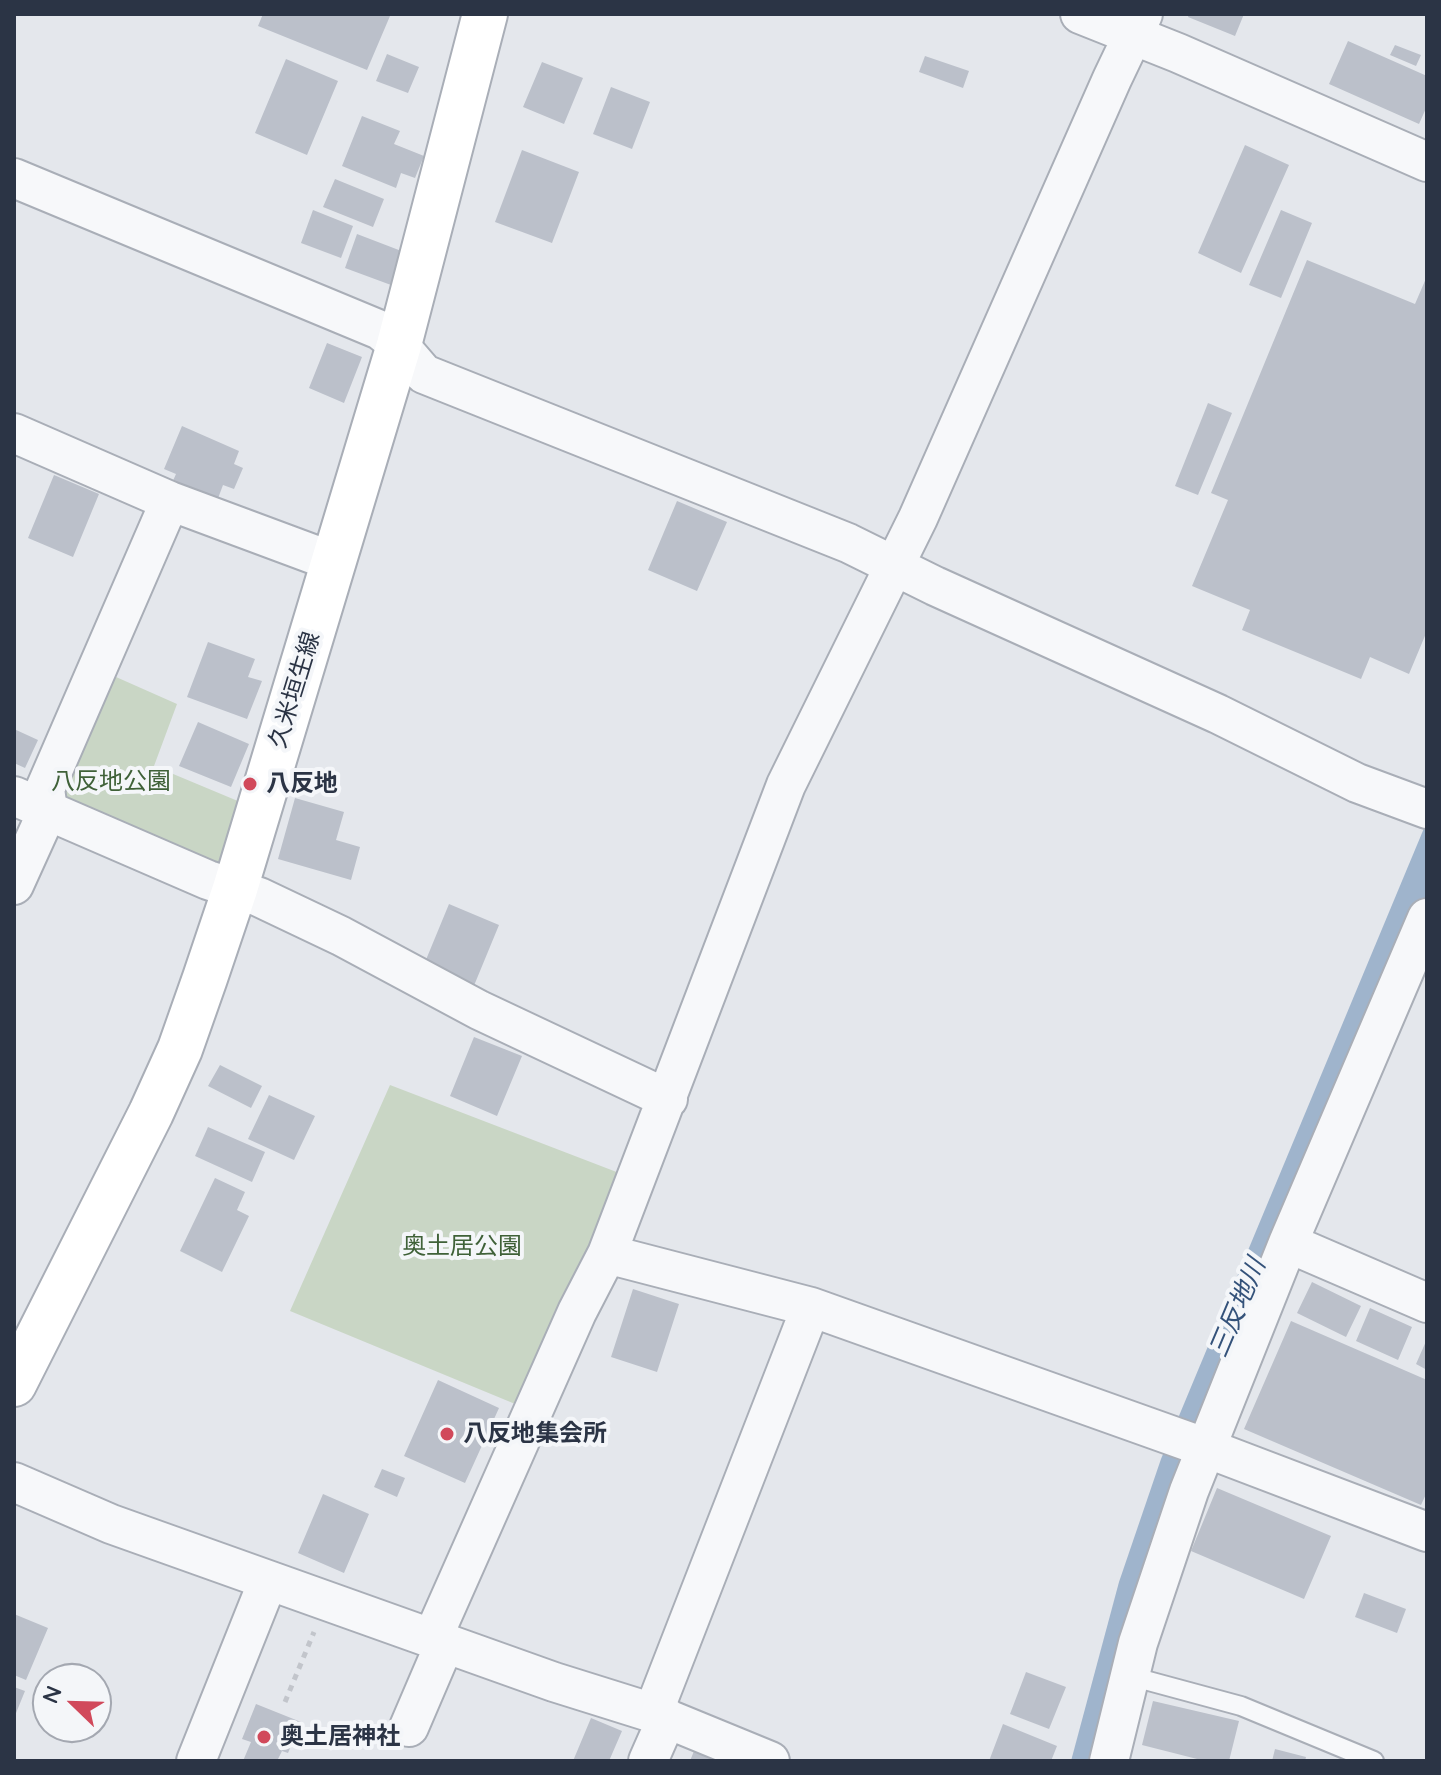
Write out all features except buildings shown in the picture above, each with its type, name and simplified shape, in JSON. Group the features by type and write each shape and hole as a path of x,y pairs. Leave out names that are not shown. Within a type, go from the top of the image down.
{"main road":[{"name":"久米垣生線","path":"14,1384 151,1113 180,1049 235,889 399,345 485,14"}],"street":[{"path":"1080,14 1139,24 1427,162"},
{"path":"409,1727 438,1641 577,1312 607,1254 786,785 896,567 1139,24"},
{"path":"14,178 380,330 399,345 424,374 833,537 1218,714 1357,783 1427,809"},
{"path":"14,433 170,501 334,562"},
{"path":"14,885 31,803 45,789 170,501"},
{"path":"31,803 208,880 259,897 327,929 479,1010 668,1099"},
{"path":"1109,1761 1164,1561 1204,1447 1427,918"},
{"path":"1288,1243 1427,1303"},
{"path":"607,1254 811,1307 1204,1447 1427,1532"},
{"path":"648,1761 660,1715 811,1307"},
{"path":"14,1482 111,1524 554,1682 660,1715 770,1761"},
{"path":"196,1761 268,1581"}],"lane":[{"path":"1130,1676 1241,1706 1374,1761"}],"path":[{"path":"285,1702 327,1602"}],"green space":[{"name":"八反地公園","path":"107,673 177,704 154,766 245,804 215,876 56,807"},
{"name":"奥土居公園","path":"390,1085 627,1176 520,1406 290,1311"}],"water":[{"name":"三反地川","path":"1427,821 1427,901 1099,1761 1071,1761 1119,1582 1161,1459"}],"place":[{"name":"八反地","path":"250,784"},
{"name":"八反地集会所","path":"447,1434"},
{"name":"奥土居神社","path":"264,1737"}]}
